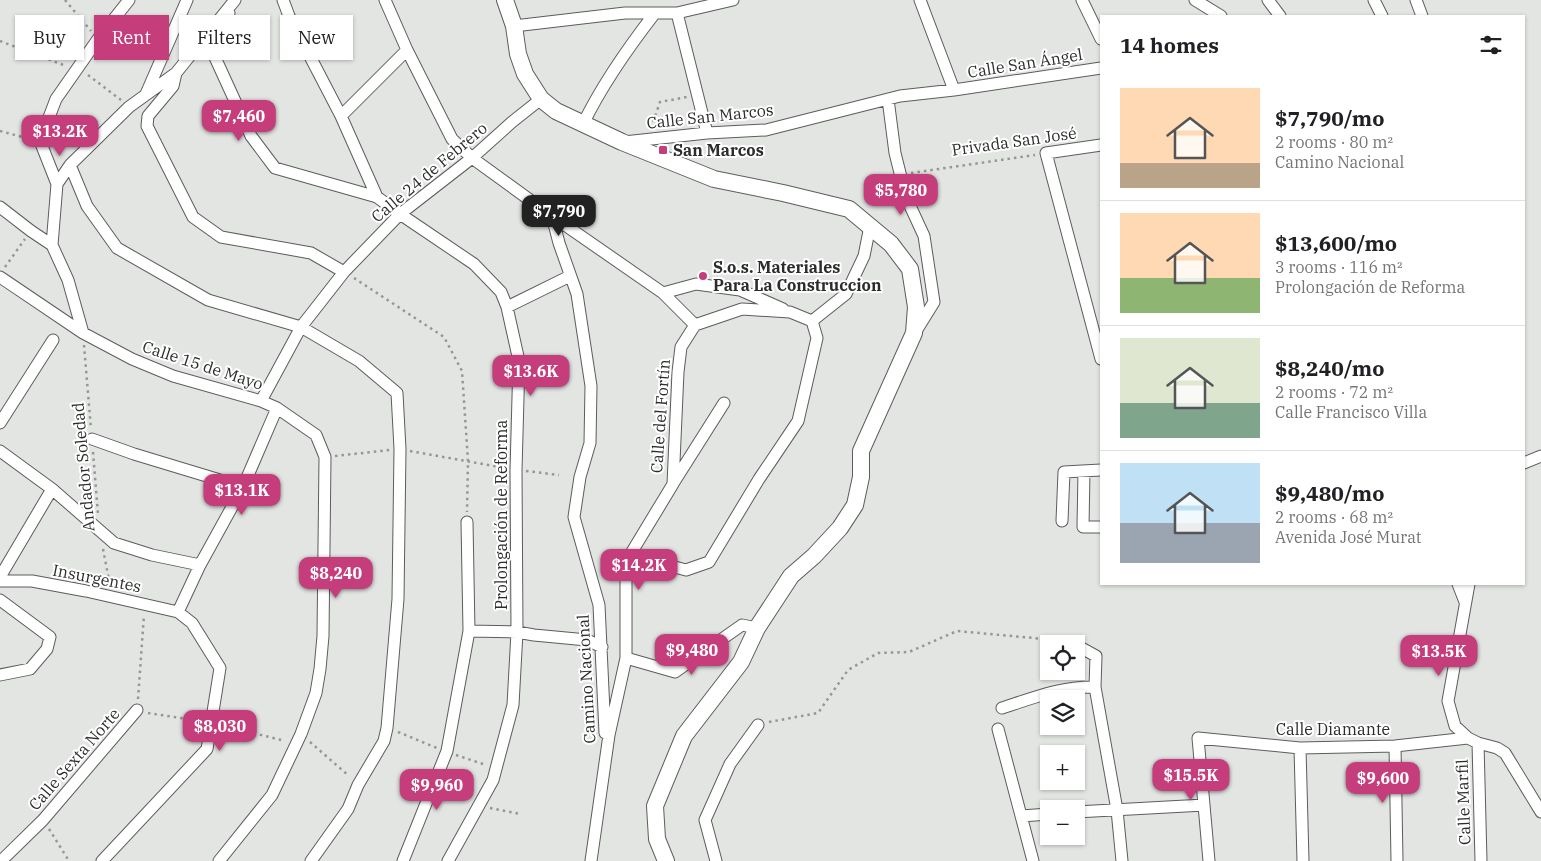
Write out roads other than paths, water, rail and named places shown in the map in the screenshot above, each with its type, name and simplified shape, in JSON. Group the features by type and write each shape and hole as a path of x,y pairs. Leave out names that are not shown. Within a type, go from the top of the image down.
{"street":[{"path":"83,333 68,280 52,245 57,184 40,141 56,99 98,39 129,0"},
{"path":"146,96 187,0"},
{"name":"Prolongación de Reforma","path":"283,0 377,197 474,264 501,292 507,307 519,361 516,470 517,632 514,705 492,780 448,861"},
{"path":"385,0 407,50 452,139 472,158 663,293 695,325 742,309 790,312"},
{"path":"505,0 514,26 518,54 525,74 541,99 556,111 622,142 714,179 849,209 870,226 891,244 910,269 916,307 914,333"},
{"path":"514,26 625,13 677,13 733,0"},
{"path":"920,0 954,90"},
{"path":"1082,0 1100,37"},
{"path":"1195,0 1219,15"},
{"path":"1268,0 1279,15"},
{"path":"1374,0 1382,15"},
{"path":"1416,0 1422,15"},
{"path":"57,184 70,165 129,107 176,73 234,1"},
{"path":"234,1 213,53 251,136 275,168 377,197"},
{"path":"584,124 598,94 629,47 655,13"},
{"path":"677,13 707,133"},
{"path":"340,116 407,50"},
{"name":"Calle San Ángel","path":"954,90 1100,68"},
{"path":"176,73 172,86 148,116 147,126 193,217 221,237 311,253 344,272"},
{"name":"Calle San Marcos","path":"622,142 707,133 766,130 900,96 954,90"},
{"name":"Calle 24 de Febrero","path":"261,401 300,327 344,272 400,214 472,158 541,99"},
{"path":"666,861 657,839 655,806 684,736 741,662 757,628 791,576 814,556 840,528 855,504 862,477 862,451 914,333 934,302 924,236 906,197 895,153 888,99"},
{"name":"Privada San José","path":"1100,145 1046,153 1100,355"},
{"path":"70,165 87,206 116,248 208,300 300,327 359,362 397,393 400,449 398,599 387,728 384,741 358,785 348,809 310,861"},
{"path":"0,207 31,232 52,245"},
{"name":"Camino Nacional","path":"552,216 559,243 577,294 591,386 590,443 580,477 574,517 599,605 606,760"},
{"path":"812,322 846,294 864,256 870,226"},
{"name":"Calle 15 de Mayo","path":"0,275 83,333 132,359 173,376 261,401 278,408 316,436 325,457 323,636 316,693 302,734 272,795 219,861"},
{"path":"507,307 570,276"},
{"path":"630,555 686,570 709,562 759,479 798,420 817,338 812,322 740,290 696,284 663,293"},
{"name":"Calle del Fortín","path":"673,484 678,372 682,347 695,325"},
{"path":"0,423 53,340"},
{"name":"Calle del Fortín","path":"592,861 609,735 626,658 626,582 630,555 724,403"},
{"path":"102,861 207,749 220,668 192,623 181,614 200,566 243,487 278,408"},
{"path":"92,439 134,454 243,487"},
{"path":"0,451 52,489 114,543 152,555 200,566"},
{"path":"1525,464 1541,456"},
{"path":"1062,521 1064,472 1100,470"},
{"path":"1084,471 1083,527 1100,527"},
{"path":"0,579 52,489"},
{"name":"Prolongación de Reforma","path":"403,861 447,751 469,632 467,522"},
{"name":"Insurgentes","path":"0,579 32,582 112,597 181,614"},
{"path":"1458,585 1466,603"},
{"path":"1469,585 1448,701 1455,726 1473,740 1497,748 1505,753 1541,812"},
{"path":"0,600 50,637 47,649 30,669 0,675"},
{"path":"626,658 675,672 742,625 757,628"},
{"path":"469,632 517,632 587,640 602,647"},
{"path":"1085,650 1096,656 1095,687 1117,810 1122,861"},
{"path":"1002,708 1047,693 1073,688 1095,687"},
{"name":"Calle Sexta Norte","path":"1,861 43,820 137,710"},
{"path":"716,861 705,820 730,764 758,724"},
{"path":"998,729 1033,861"},
{"name":"Calle Diamante","path":"1204,805 1198,738 1300,748 1395,746 1473,740"},
{"name":"Calle Marfil","path":"1473,740 1481,861"},
{"path":"1395,746 1397,861"},
{"path":"1300,748 1303,861"},
{"path":"1085,812 1204,805 1208,861"},
{"path":"1021,816 1040,815"}],"place":[{"name":"San Marcos","path":"663,150"},
{"name":"S.o.s. Materiales Para La Construccion","path":"703,276"}]}
